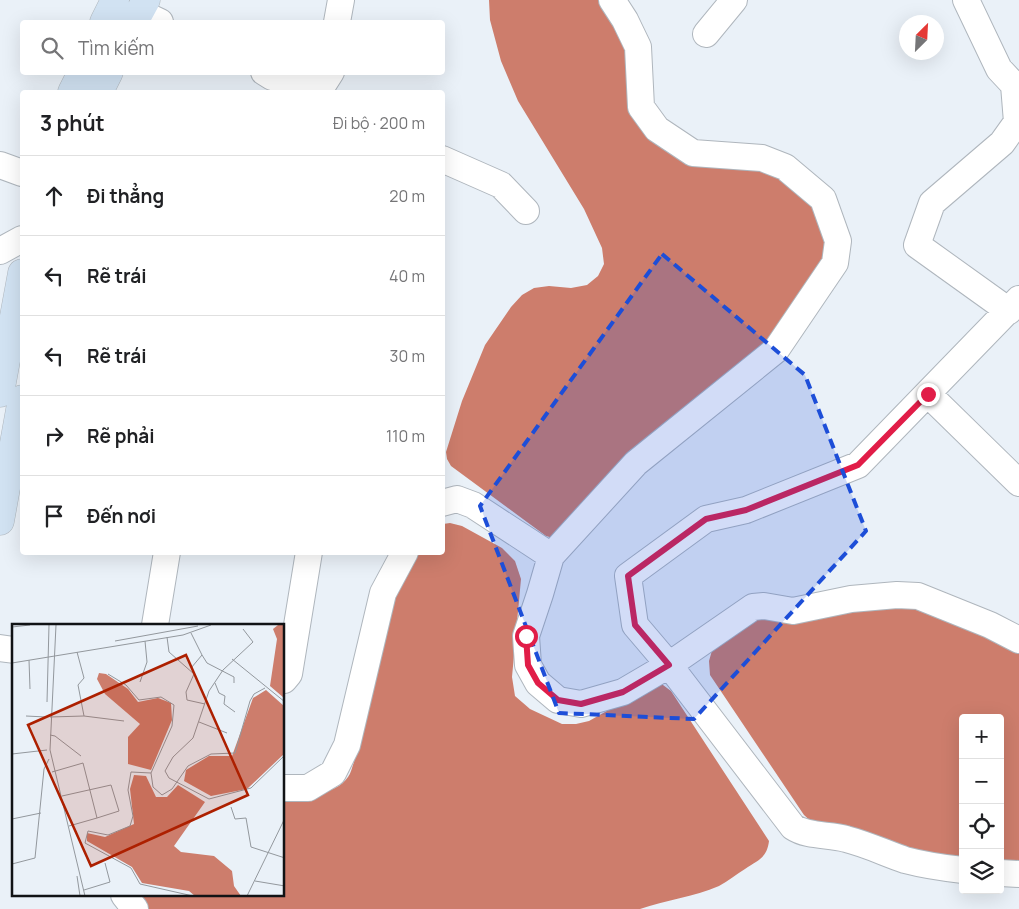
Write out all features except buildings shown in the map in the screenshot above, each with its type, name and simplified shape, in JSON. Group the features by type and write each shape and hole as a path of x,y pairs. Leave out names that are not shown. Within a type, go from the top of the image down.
{"main road":[{"path":"73,90 80,75"},
{"path":"100,90 108,75"},
{"path":"0,393 19,309"},
{"path":"0,522 17,462 20,424"}],"street":[{"path":"337,20 341,0"},
{"path":"612,0 625,20 638,47 641,107 657,129 693,153 762,158 785,167 824,200 838,241 835,263 776,350 636,463 551,556 526,636 528,665 538,683 558,700 581,704 623,692 669,665 753,607 764,606 793,611 851,600 897,595 918,596 990,624 1019,640"},
{"path":"706,34 734,0"},
{"path":"959,869 907,860 847,839 804,832 794,827 669,665 635,625 628,576 706,519 746,510 858,465 1014,305 917,245 932,203 1002,143 1017,122 1017,84 999,69 966,0"},
{"path":"269,75 272,77 331,83"},
{"path":"445,160 501,185 526,211"},
{"path":"0,165 20,172"},
{"path":"0,252 20,240"},
{"path":"928,394 1019,483"},
{"path":"445,502 457,498 473,505 551,556"},
{"path":"154,624 166,555"},
{"path":"285,679 289,674 309,555"},
{"path":"285,788 308,788 333,773 347,744 384,593 403,555"},
{"path":"1004,873 1019,874"},
{"path":"125,896 135,909"}],"highlighted area":[{"path":"662,254 805,375 866,531 694,719 559,713 480,506"}],"shaded area":[{"path":"489,0 603,0 622,33 638,123 747,166 787,174 828,223 822,267 792,319 553,538 546,536 451,466 446,452 462,401 485,345 511,307 522,295 534,288 549,286 571,288 587,285 598,276 604,264 602,248 584,209 518,101 501,61 490,20"},
{"path":"445,524 462,526 502,548 515,561 521,579 512,677 515,696 530,709 562,724 576,724 589,721 653,685 663,685 671,691 769,841 764,855 758,861 719,886 640,909 148,909 139,896 285,896 285,795 327,791 342,783 349,775 354,762 387,611 415,555 445,555"},
{"path":"903,601 1019,650 1019,869 1004,867 1004,714 959,714 959,861 814,824 804,815 710,675 709,661 713,647 750,618"}],"route":[{"path":"526,636 528,665 538,683 558,700 581,704 623,692 669,665 635,625 628,576 706,519 746,510 858,465 928,394"}]}
